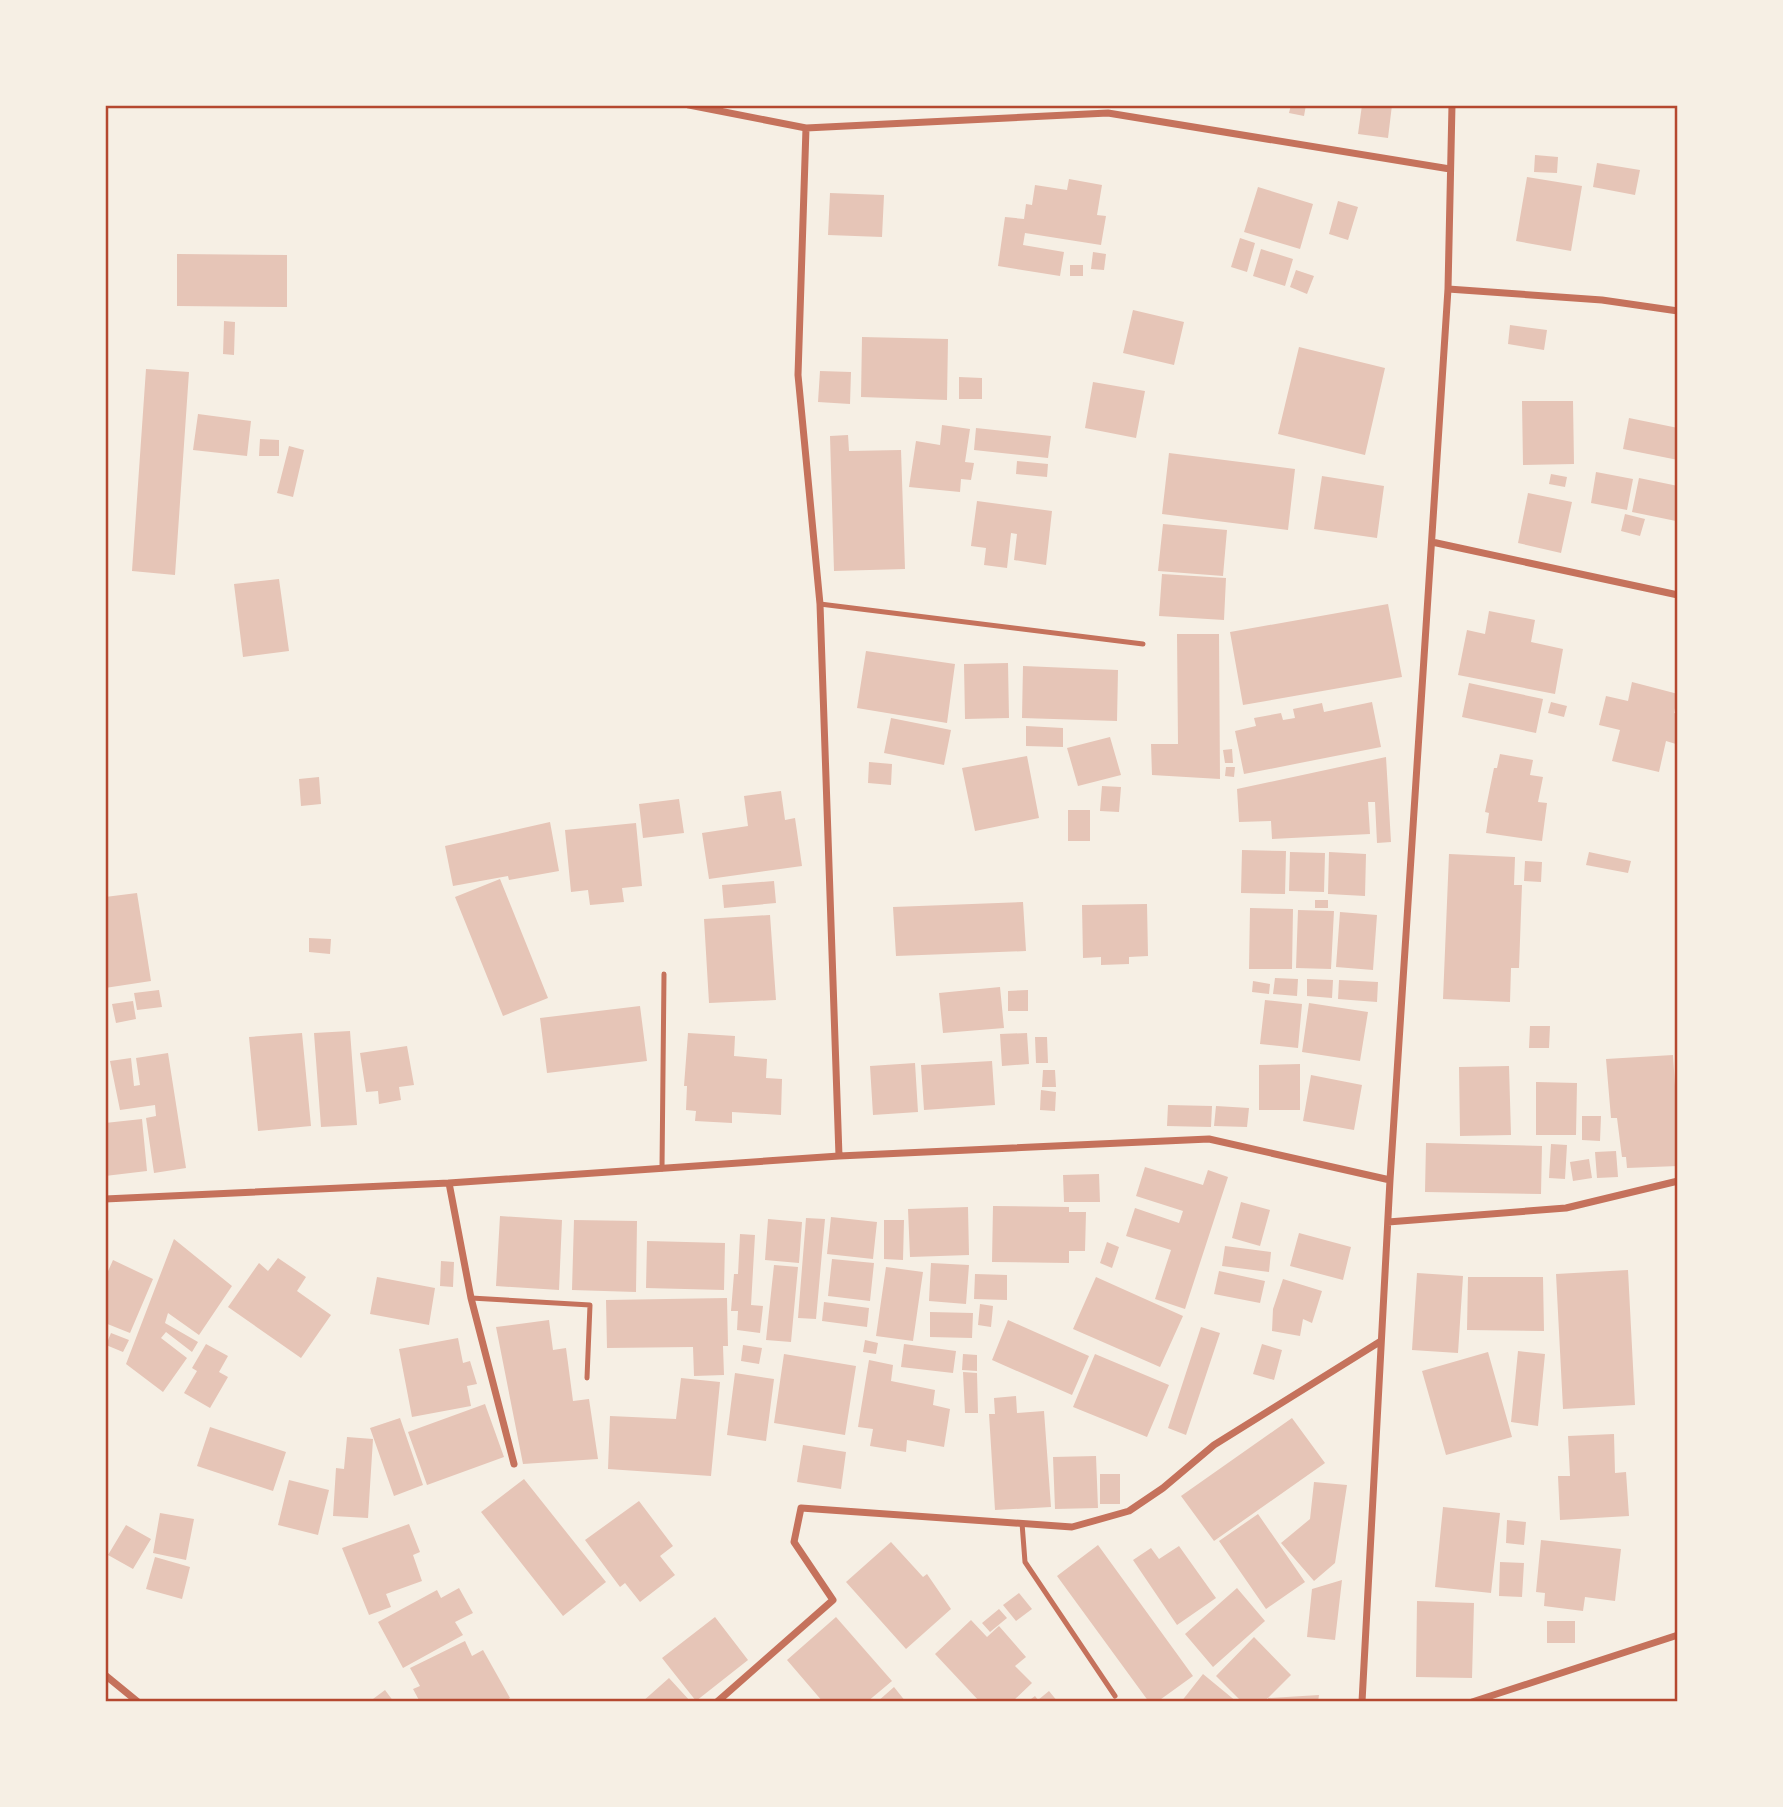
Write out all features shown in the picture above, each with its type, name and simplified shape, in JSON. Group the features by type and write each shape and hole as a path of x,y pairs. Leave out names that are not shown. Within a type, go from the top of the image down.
{"street":[{"path":"689,105 806,128 1108,113 1450,169"},
{"path":"1362,1702 1390,1180 1448,289 1452,105"},
{"path":"806,128 798,374 820,604 839,1156"},
{"path":"1448,289 1602,300 1678,312"},
{"path":"1432,542 1678,595"},
{"path":"105,1199 449,1183 839,1156 1209,1139 1390,1180"},
{"path":"1388,1222 1566,1208 1678,1181"},
{"path":"449,1183 471,1298 513,1464"},
{"path":"717,1702 833,1600 794,1542 801,1507 1072,1527 1129,1511 1163,1489 1214,1445 1381,1341"},
{"path":"1472,1702 1678,1636"},
{"path":"105,1675 138,1702"}],"lane":[{"path":"820,604 1143,644"},
{"path":"662,1169 664,974"},
{"path":"471,1298 590,1305 587,1378"},
{"path":"1022,1523 1025,1562 1115,1696"}],"building":[{"path":"1291,105 1306,105 1304,116 1289,113"},
{"path":"1362,105 1392,105 1388,138 1358,134"},
{"path":"1535,155 1558,157 1557,173 1534,172"},
{"path":"1597,163 1640,170 1635,195 1593,187"},
{"path":"1527,177 1582,186 1571,251 1516,241"},
{"path":"1069,179 1102,185 1097,215 1106,216 1101,245 1025,233 1023,245 1064,252 1060,276 998,266 1005,217 1024,219 1026,204 1032,205 1035,185 1067,190"},
{"path":"1258,187 1313,204 1300,249 1244,232"},
{"path":"830,193 884,195 882,237 828,235"},
{"path":"1338,201 1358,207 1348,240 1329,234"},
{"path":"1240,238 1255,243 1247,272 1231,267"},
{"path":"1261,249 1293,259 1285,286 1253,276"},
{"path":"1093,252 1106,254 1104,270 1091,269"},
{"path":"177,254 287,255 287,307 177,306"},
{"path":"1070,265 1083,265 1083,276 1070,276"},
{"path":"1296,270 1314,276 1307,294 1290,287"},
{"path":"1133,310 1184,322 1174,365 1123,353"},
{"path":"224,321 235,322 234,355 223,354"},
{"path":"1510,325 1547,330 1544,350 1508,344"},
{"path":"862,337 948,339 947,400 861,397"},
{"path":"1299,347 1385,368 1365,455 1278,434"},
{"path":"146,369 189,372 175,575 132,571"},
{"path":"820,371 851,372 850,404 818,402"},
{"path":"959,377 982,378 982,399 959,399"},
{"path":"1093,382 1145,391 1136,438 1085,428"},
{"path":"1522,401 1573,401 1574,464 1523,465"},
{"path":"198,414 251,421 247,456 193,450"},
{"path":"1629,418 1678,428 1678,460 1623,449"},
{"path":"942,425 970,429 965,462 974,463 971,480 961,479 960,492 909,487 916,441 940,445"},
{"path":"976,428 1051,436 1048,458 974,450"},
{"path":"848,435 849,451 901,450 905,569 834,571 830,436"},
{"path":"260,439 279,440 279,456 259,456"},
{"path":"289,446 304,450 293,497 277,493"},
{"path":"1169,453 1295,469 1288,530 1162,514"},
{"path":"1017,461 1048,464 1047,477 1016,474"},
{"path":"1596,472 1633,479 1627,510 1591,503"},
{"path":"1551,474 1567,477 1565,487 1549,484"},
{"path":"1322,476 1384,486 1377,538 1314,529"},
{"path":"1639,478 1678,486 1676,521 1632,512"},
{"path":"1528,493 1572,502 1561,553 1518,543"},
{"path":"977,501 1052,511 1046,565 1014,560 1017,534 1011,533 1007,568 984,565 986,548 971,546"},
{"path":"1625,514 1645,519 1640,536 1621,531"},
{"path":"1163,524 1227,530 1223,576 1158,571"},
{"path":"1162,574 1226,578 1224,620 1159,616"},
{"path":"279,579 289,651 243,657 234,584"},
{"path":"1388,604 1402,677 1243,705 1230,632"},
{"path":"1489,611 1535,620 1531,642 1563,649 1555,694 1458,675 1467,630 1485,634"},
{"path":"1177,634 1219,634 1220,779 1152,775 1151,744 1178,744"},
{"path":"866,651 955,664 947,723 857,708"},
{"path":"1008,663 1009,718 965,719 964,664"},
{"path":"1023,666 1118,670 1117,721 1022,718"},
{"path":"1632,682 1678,694 1674,713 1678,714 1676,744 1666,741 1659,772 1612,761 1620,730 1599,725 1606,696 1628,701"},
{"path":"1469,683 1543,699 1536,733 1462,717"},
{"path":"1372,702 1381,747 1244,774 1235,731 1256,726 1254,718 1281,713 1283,720 1295,718 1293,709 1322,703 1324,712"},
{"path":"1551,702 1567,706 1564,717 1548,713"},
{"path":"891,718 951,730 944,765 884,753"},
{"path":"1026,726 1063,728 1063,747 1026,746"},
{"path":"1110,737 1121,775 1078,786 1067,748"},
{"path":"1232,749 1233,763 1225,763 1223,750"},
{"path":"1500,754 1533,760 1530,775 1543,777 1538,802 1547,803 1542,841 1486,833 1489,813 1485,812 1494,768 1497,768"},
{"path":"1027,756 1039,818 975,831 962,768"},
{"path":"1386,757 1391,842 1377,843 1375,802 1368,802 1370,834 1272,839 1271,821 1239,822 1237,789"},
{"path":"869,762 892,764 891,785 868,783"},
{"path":"1226,767 1235,767 1234,777 1225,776"},
{"path":"319,777 321,804 301,806 299,779"},
{"path":"1102,786 1121,787 1119,812 1100,811"},
{"path":"781,791 785,820 795,818 802,866 709,879 702,833 748,826 744,796"},
{"path":"679,799 684,833 643,838 639,804"},
{"path":"1068,810 1090,810 1090,841 1068,841"},
{"path":"550,822 559,871 509,880 508,876 453,886 445,846"},
{"path":"636,823 642,886 622,888 624,902 590,905 588,890 571,892 565,830"},
{"path":"1242,850 1286,851 1285,894 1241,893"},
{"path":"1290,852 1325,853 1324,892 1289,891"},
{"path":"1329,852 1366,854 1365,896 1328,894"},
{"path":"1589,852 1631,861 1628,873 1586,865"},
{"path":"1449,854 1515,857 1514,885 1522,885 1519,968 1511,968 1510,1002 1443,999"},
{"path":"1525,861 1542,862 1541,882 1524,881"},
{"path":"500,879 548,998 503,1016 455,897"},
{"path":"774,881 776,903 724,908 722,885"},
{"path":"137,893 151,981 105,988 105,897"},
{"path":"1315,900 1328,900 1328,908 1315,908"},
{"path":"1023,902 1026,951 896,956 893,907"},
{"path":"1147,904 1148,956 1129,957 1129,964 1101,965 1101,957 1083,958 1082,905"},
{"path":"1250,908 1293,909 1292,969 1249,969"},
{"path":"1298,910 1334,911 1331,969 1296,968"},
{"path":"1340,912 1377,915 1373,970 1336,967"},
{"path":"770,915 776,1000 709,1003 704,919"},
{"path":"309,938 331,939 330,954 309,952"},
{"path":"1275,978 1298,979 1297,996 1273,994"},
{"path":"1307,979 1333,980 1332,998 1307,996"},
{"path":"1339,980 1378,982 1377,1002 1338,999"},
{"path":"1253,981 1270,984 1269,994 1252,992"},
{"path":"1000,987 1004,1028 943,1033 939,993"},
{"path":"159,990 162,1007 137,1010 134,993"},
{"path":"1028,990 1028,1011 1008,1011 1008,991"},
{"path":"1265,1000 1302,1004 1298,1048 1260,1044"},
{"path":"133,1001 136,1019 116,1023 112,1004"},
{"path":"1309,1003 1368,1012 1360,1061 1302,1052"},
{"path":"640,1006 647,1061 547,1073 540,1018"},
{"path":"1530,1026 1550,1026 1549,1048 1529,1048"},
{"path":"350,1031 357,1125 321,1127 314,1033"},
{"path":"302,1033 311,1126 258,1131 249,1037"},
{"path":"688,1033 735,1036 734,1056 767,1059 766,1078 782,1079 781,1115 732,1112 732,1123 695,1121 696,1111 686,1110 687,1086 684,1086"},
{"path":"1027,1033 1029,1064 1002,1066 1000,1034"},
{"path":"1035,1037 1047,1037 1048,1063 1036,1063"},
{"path":"407,1046 414,1085 399,1087 401,1100 379,1104 378,1091 366,1092 360,1053"},
{"path":"168,1053 186,1168 154,1173 146,1118 156,1116 155,1105 120,1110 110,1061 131,1058 134,1086 140,1085 136,1058"},
{"path":"1673,1055 1675,1086 1678,1085 1678,1166 1627,1168 1626,1157 1622,1157 1617,1118 1611,1118 1606,1059"},
{"path":"992,1061 995,1105 924,1110 921,1065"},
{"path":"915,1063 918,1112 873,1115 870,1066"},
{"path":"1300,1064 1300,1110 1259,1110 1259,1065"},
{"path":"1509,1066 1511,1135 1460,1136 1459,1067"},
{"path":"1043,1070 1055,1070 1056,1087 1042,1087"},
{"path":"1311,1075 1362,1085 1354,1130 1303,1121"},
{"path":"1536,1082 1577,1083 1576,1135 1536,1135"},
{"path":"1041,1090 1056,1092 1055,1111 1040,1110"},
{"path":"1168,1105 1212,1106 1211,1127 1167,1126"},
{"path":"1216,1106 1249,1108 1247,1127 1214,1126"},
{"path":"1582,1116 1601,1116 1600,1141 1582,1140"},
{"path":"142,1119 147,1171 105,1176 105,1123"},
{"path":"1426,1143 1542,1146 1541,1194 1425,1192"},
{"path":"1551,1144 1567,1145 1565,1179 1549,1178"},
{"path":"1616,1151 1618,1177 1597,1178 1595,1152"},
{"path":"1589,1159 1592,1178 1573,1181 1570,1162"},
{"path":"1145,1167 1203,1185 1208,1170 1228,1177 1185,1309 1155,1299 1171,1250 1126,1236 1135,1208 1179,1223 1183,1211 1136,1196"},
{"path":"1099,1174 1100,1202 1064,1202 1063,1175"},
{"path":"1241,1202 1270,1210 1260,1246 1232,1238"},
{"path":"993,1206 1069,1207 1069,1212 1086,1212 1085,1251 1069,1251 1069,1263 992,1262"},
{"path":"968,1207 969,1255 910,1257 908,1209"},
{"path":"500,1216 562,1220 559,1290 496,1286"},
{"path":"831,1217 877,1222 873,1259 827,1254"},
{"path":"806,1218 825,1219 816,1319 798,1318"},
{"path":"768,1219 802,1222 799,1263 765,1260"},
{"path":"574,1220 637,1221 636,1292 572,1290"},
{"path":"884,1220 904,1220 903,1260 884,1259"},
{"path":"1299,1233 1351,1247 1343,1280 1290,1266"},
{"path":"740,1234 755,1235 751,1305 763,1306 760,1333 737,1330 738,1311 731,1311 734,1274 738,1274"},
{"path":"174,1239 232,1286 199,1335 168,1313 165,1323 198,1342 192,1352 166,1332 161,1338 187,1358 163,1392 126,1364"},
{"path":"647,1241 725,1243 724,1290 646,1288"},
{"path":"1107,1242 1119,1247 1112,1268 1100,1263"},
{"path":"1225,1246 1271,1252 1269,1272 1222,1266"},
{"path":"278,1258 306,1277 297,1291 331,1315 301,1358 228,1307 259,1263 268,1271"},
{"path":"832,1259 874,1263 870,1301 828,1296"},
{"path":"113,1260 153,1279 130,1333 105,1323 105,1278"},
{"path":"441,1261 454,1262 453,1287 440,1286"},
{"path":"931,1263 969,1265 966,1304 929,1301"},
{"path":"774,1265 798,1267 791,1342 766,1340"},
{"path":"886,1267 923,1272 913,1341 876,1336"},
{"path":"1628,1270 1635,1405 1563,1409 1556,1274"},
{"path":"1219,1271 1265,1281 1260,1303 1214,1294"},
{"path":"1417,1273 1463,1276 1458,1353 1412,1350"},
{"path":"975,1274 1007,1275 1007,1300 974,1299"},
{"path":"377,1277 435,1288 429,1325 370,1314"},
{"path":"1096,1277 1183,1316 1160,1367 1073,1329"},
{"path":"1468,1277 1543,1277 1544,1331 1467,1330"},
{"path":"1283,1279 1322,1291 1312,1323 1303,1319 1300,1336 1272,1331 1273,1309"},
{"path":"727,1298 728,1346 723,1346 724,1375 694,1376 693,1347 607,1348 606,1300"},
{"path":"824,1302 869,1308 867,1327 822,1321"},
{"path":"980,1304 993,1306 991,1327 978,1325"},
{"path":"930,1312 973,1313 972,1338 930,1337"},
{"path":"549,1320 553,1350 566,1348 573,1401 589,1399 598,1459 523,1464 496,1327"},
{"path":"1008,1320 1089,1356 1072,1395 992,1360"},
{"path":"1201,1327 1220,1333 1186,1435 1168,1428"},
{"path":"111,1333 129,1340 123,1352 106,1345"},
{"path":"458,1338 463,1363 470,1361 477,1384 467,1386 471,1406 412,1417 399,1349"},
{"path":"865,1340 878,1343 876,1354 863,1352"},
{"path":"206,1344 228,1356 219,1372 228,1377 210,1408 184,1393 197,1371 192,1368"},
{"path":"904,1344 956,1351 953,1373 901,1367"},
{"path":"1262,1344 1282,1350 1274,1380 1253,1374"},
{"path":"743,1345 762,1348 759,1364 741,1361"},
{"path":"1518,1351 1545,1354 1538,1426 1511,1422"},
{"path":"1488,1352 1512,1437 1446,1455 1422,1371"},
{"path":"784,1354 856,1366 845,1435 774,1423"},
{"path":"963,1354 977,1355 977,1371 962,1370"},
{"path":"1095,1354 1169,1385 1147,1437 1073,1407"},
{"path":"869,1360 893,1365 891,1381 935,1390 933,1405 950,1409 944,1447 907,1440 906,1452 870,1446 873,1429 858,1427"},
{"path":"963,1372 977,1373 978,1413 965,1413"},
{"path":"735,1373 774,1379 766,1441 727,1435"},
{"path":"681,1378 720,1382 711,1476 608,1469 610,1416 676,1419"},
{"path":"1016,1396 1017,1413 1044,1411 1051,1507 995,1510 989,1414 995,1414 994,1398"},
{"path":"485,1404 504,1457 427,1485 408,1432"},
{"path":"400,1418 423,1485 394,1496 370,1428"},
{"path":"1292,1418 1325,1463 1214,1541 1181,1496"},
{"path":"210,1427 286,1452 273,1491 197,1466"},
{"path":"1614,1434 1615,1473 1626,1472 1629,1516 1560,1520 1558,1476 1570,1476 1568,1436"},
{"path":"347,1437 373,1439 368,1518 333,1516 336,1468 344,1469"},
{"path":"803,1445 846,1452 841,1489 797,1482"},
{"path":"1096,1456 1098,1508 1055,1509 1053,1457"},
{"path":"1100,1474 1120,1474 1120,1504 1100,1504"},
{"path":"524,1479 606,1582 563,1616 481,1512"},
{"path":"289,1480 329,1490 318,1535 278,1525"},
{"path":"1314,1482 1347,1485 1335,1563 1314,1581 1281,1543 1310,1519"},
{"path":"639,1501 673,1546 660,1556 675,1575 640,1602 625,1583 620,1587 585,1540"},
{"path":"1443,1507 1500,1513 1491,1593 1435,1587"},
{"path":"160,1513 194,1519 186,1560 153,1553"},
{"path":"1258,1514 1305,1582 1266,1609 1219,1541"},
{"path":"1507,1520 1526,1522 1524,1545 1506,1543"},
{"path":"409,1524 420,1552 413,1555 422,1581 386,1594 391,1607 369,1615 342,1548"},
{"path":"126,1525 151,1539 133,1569 108,1555"},
{"path":"1541,1540 1621,1549 1615,1601 1585,1597 1583,1611 1544,1606 1545,1593 1536,1592"},
{"path":"891,1542 923,1577 927,1574 951,1609 906,1649 846,1582"},
{"path":"1098,1545 1193,1676 1157,1702 1149,1702 1057,1576"},
{"path":"1179,1546 1216,1598 1177,1625 1133,1560 1151,1548 1159,1559"},
{"path":"155,1557 190,1567 182,1599 146,1589"},
{"path":"1500,1562 1524,1563 1522,1597 1499,1596"},
{"path":"1342,1580 1335,1640 1307,1637 1312,1589"},
{"path":"459,1588 473,1613 455,1622 463,1635 403,1668 378,1622 437,1590 441,1598"},
{"path":"1237,1588 1265,1621 1213,1667 1185,1634"},
{"path":"1019,1593 1032,1609 1016,1621 1003,1605"},
{"path":"1417,1601 1474,1603 1472,1678 1416,1677"},
{"path":"999,1609 1007,1618 990,1632 982,1623"},
{"path":"715,1617 748,1660 696,1701 662,1658"},
{"path":"836,1617 892,1681 867,1702 823,1702 787,1660"},
{"path":"971,1620 987,1637 999,1626 1026,1657 1015,1666 1032,1683 1012,1702 980,1702 935,1654"},
{"path":"1547,1621 1575,1621 1575,1643 1547,1643"},
{"path":"1254,1637 1291,1675 1264,1702 1242,1702 1216,1676"},
{"path":"465,1641 472,1656 483,1650 510,1698 504,1702 420,1702 413,1689 420,1686 410,1668"},
{"path":"1203,1674 1237,1702 1181,1702"},
{"path":"669,1678 691,1702 642,1702"},
{"path":"894,1687 906,1702 877,1702"},
{"path":"385,1690 394,1702 369,1702"},
{"path":"1049,1691 1058,1702 1027,1702 1035,1696 1038,1700"},
{"path":"1319,1695 1318,1702 1268,1702 1268,1698"}]}
